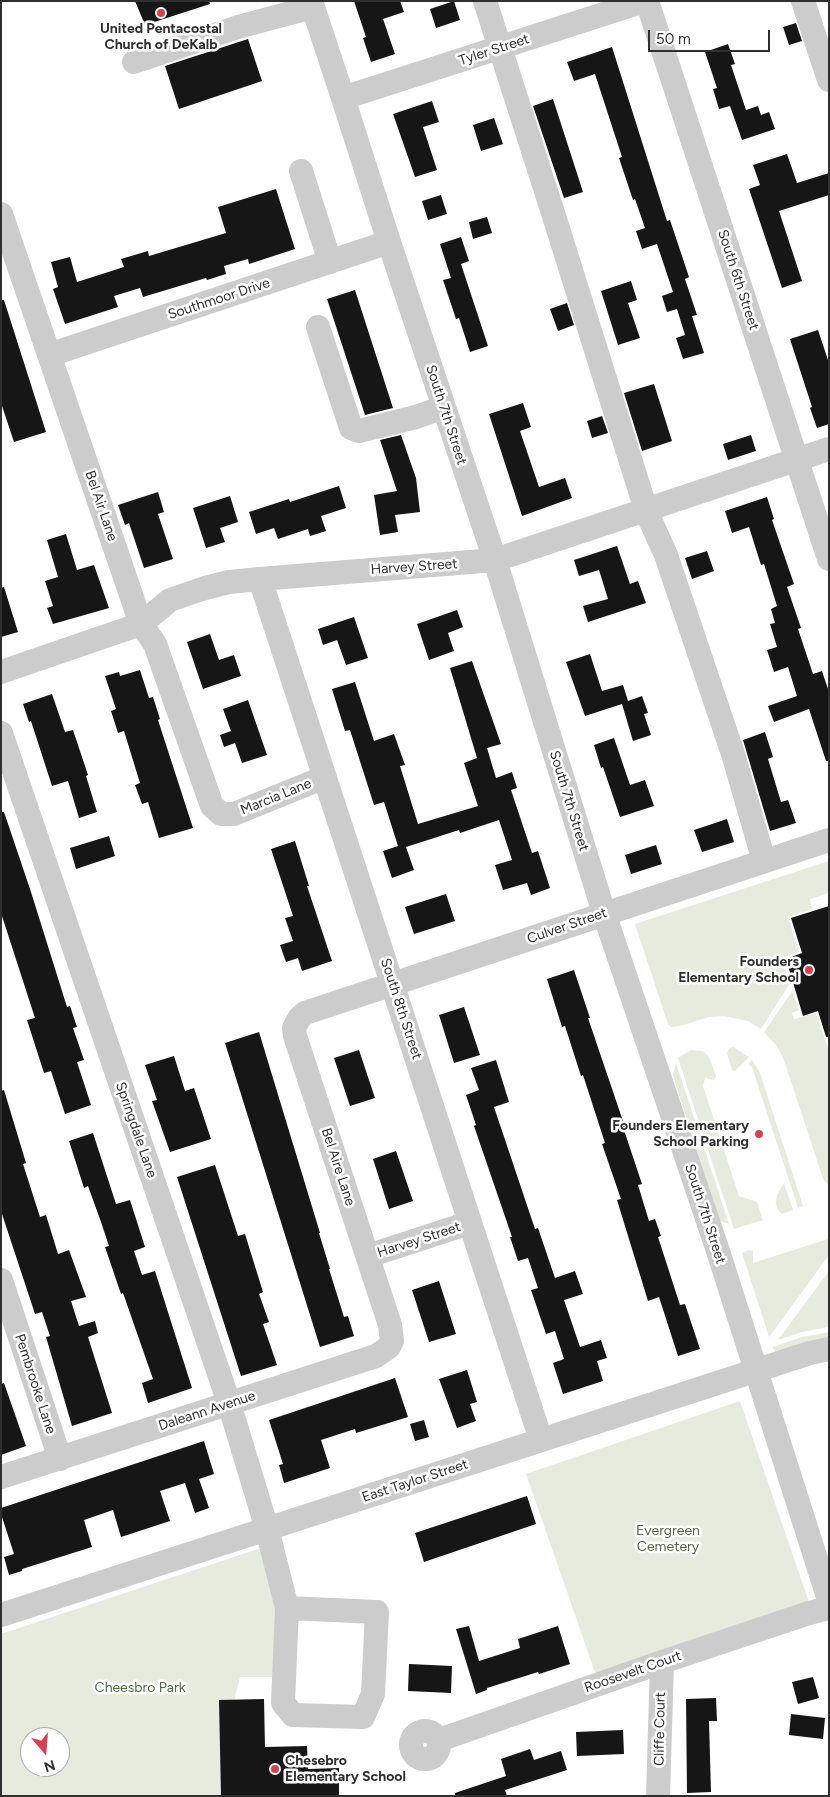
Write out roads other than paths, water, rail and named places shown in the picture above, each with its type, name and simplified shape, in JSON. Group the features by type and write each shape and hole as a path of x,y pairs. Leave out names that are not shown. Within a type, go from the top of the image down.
{"street":[{"path":"485,1 646,510 666,555 718,707 764,861"},
{"name":"Tyler Street","path":"344,98 645,1"},
{"name":"South 6th Street","path":"645,1 829,559"},
{"path":"803,1 829,80"},
{"path":"134,62 312,4"},
{"name":"South 7th Street","path":"312,4 495,560 604,913 712,1232 829,1600"},
{"path":"301,171 330,262"},
{"name":"Bel Air Lane","path":"1,214 141,624 155,644 208,794"},
{"name":"Southmoor Drive","path":"49,355 389,242"},
{"path":"318,327 351,428 359,431 416,417 444,407"},
{"name":"Harvey Street","path":"1,672 141,624 170,600 229,582 495,560 829,449"},
{"name":"South 8th Street","path":"260,578 541,1440"},
{"name":"Springdale Lane","path":"1,733 229,1403 268,1529 287,1608 283,1703 294,1715 363,1717 374,1694 377,1612 287,1608"},
{"name":"Marcia Lane","path":"208,794 212,806 217,812 234,814 325,777"},
{"name":"Culver Street","path":"305,1012 393,985 604,913 829,840"},
{"name":"Bel Aire Lane","path":"305,1012 296,1022 294,1028 295,1036 390,1325"},
{"name":"Harvey Street","path":"368,1256 469,1223"},
{"name":"Pembrooke Lane","path":"1,1280 60,1459"},
{"name":"Daleann Avenue","path":"1,1477 376,1356 389,1347 392,1341 390,1325"},
{"name":"East Taylor Street","path":"1,1616 810,1353 829,1349"},
{"name":"Roosevelt Court","path":"439,1740 809,1612 829,1608"},
{"name":"Cliffe Court","path":"658,1796 662,1662"}],"place":[{"name":"United Pentacostal Church of DeKalb","path":"161,13"},
{"name":"Founders Elementary School","path":"809,970"},
{"name":"Founders Elementary School Parking","path":"759,1134"},
{"name":"Chesebro Elementary School","path":"275,1769"}],"park label":[{"name":"Evergreen Cemetery","path":"668,1539"},
{"name":"Cheesbro Park","path":"140,1688"}]}
